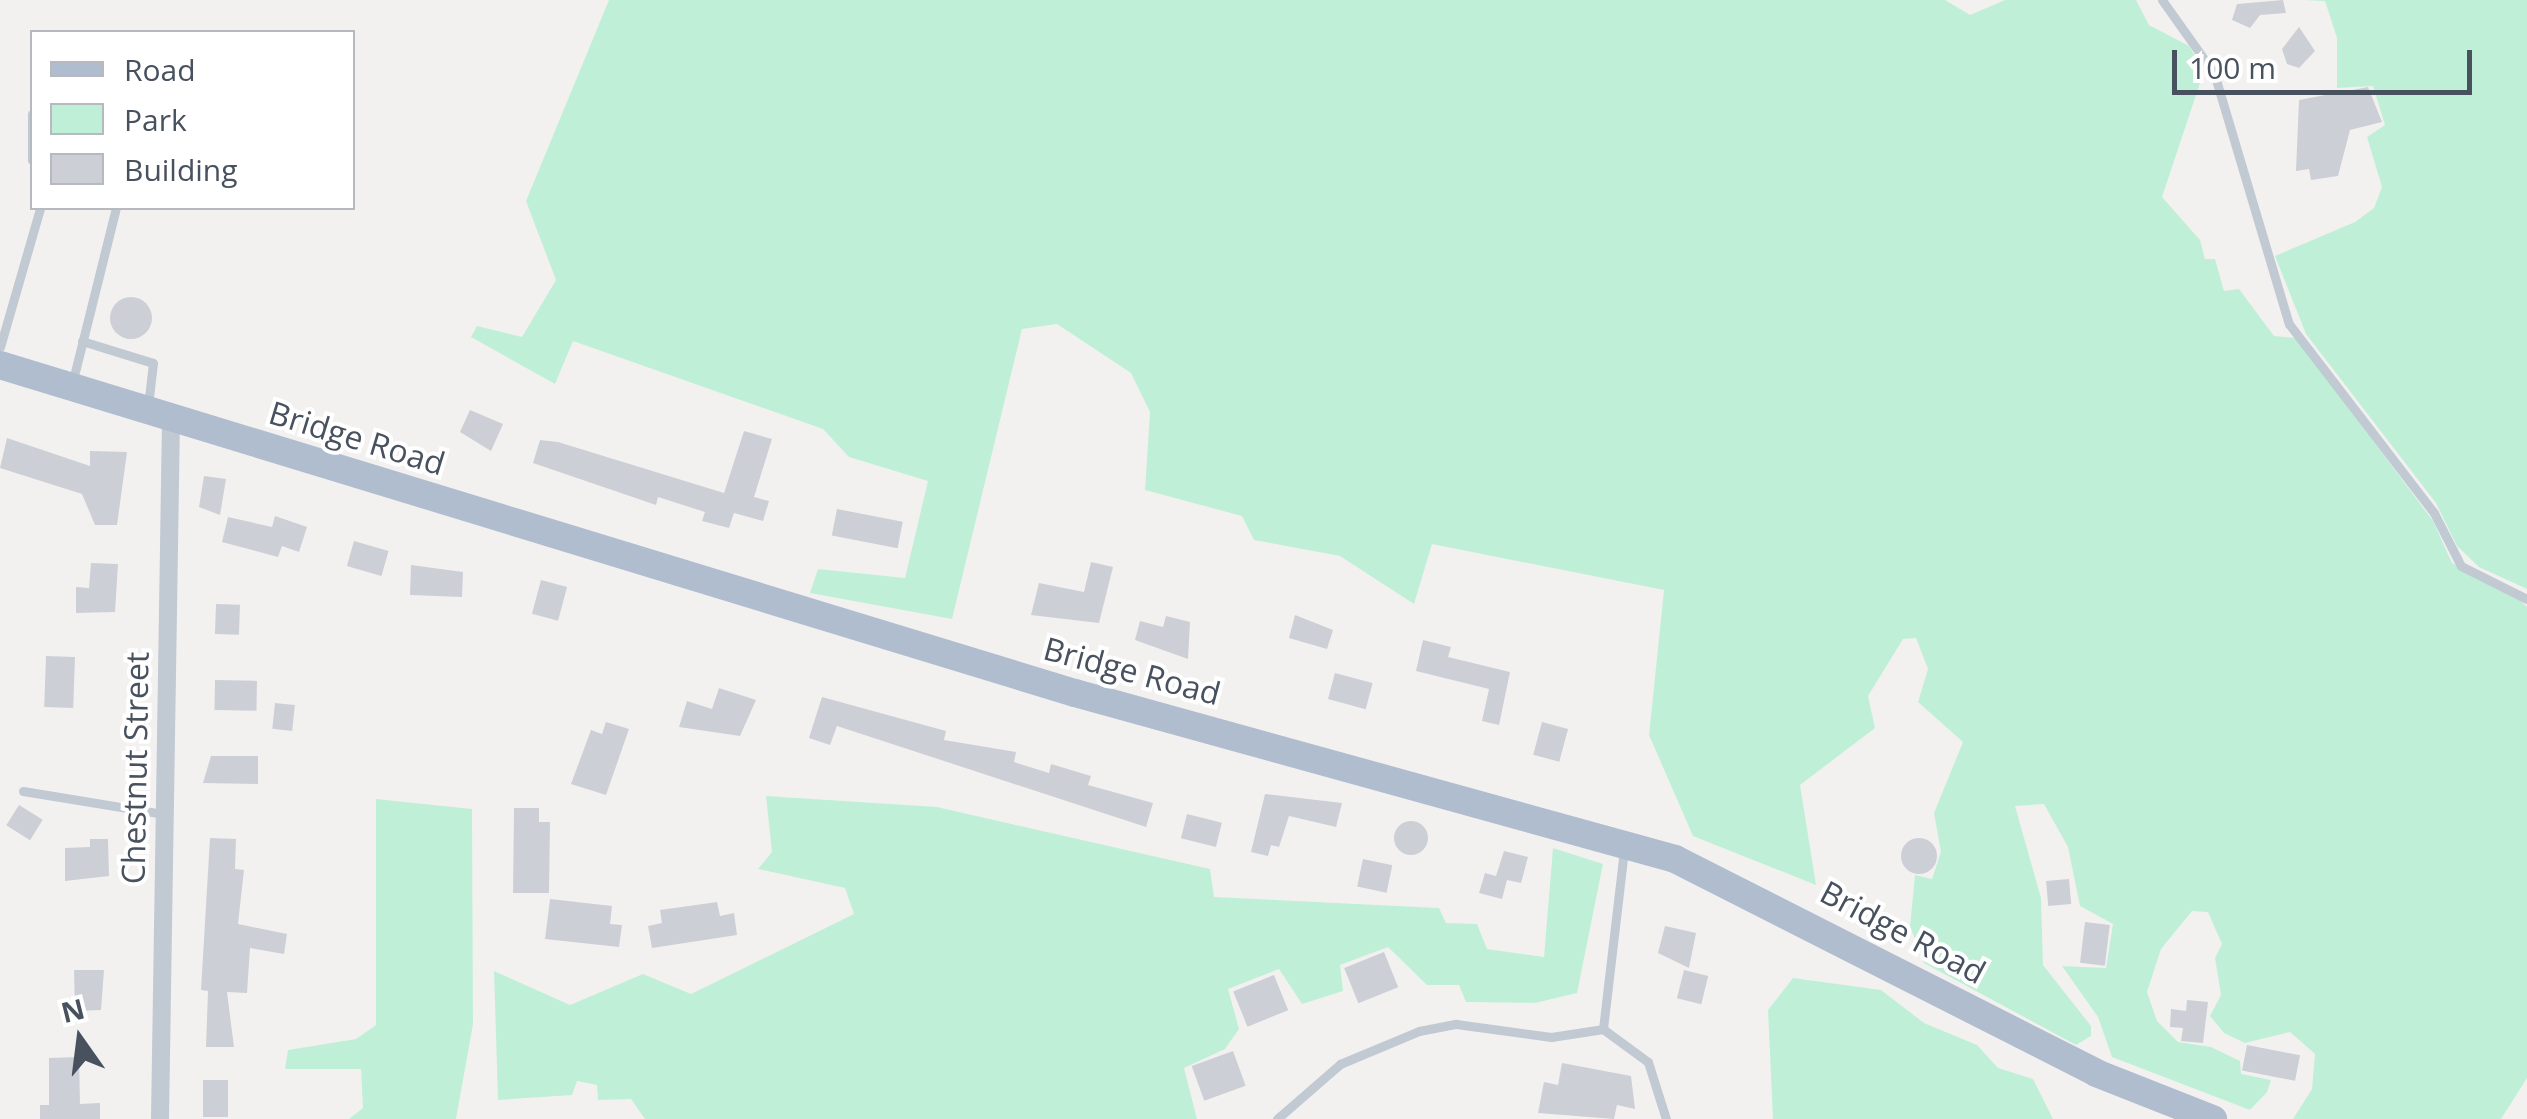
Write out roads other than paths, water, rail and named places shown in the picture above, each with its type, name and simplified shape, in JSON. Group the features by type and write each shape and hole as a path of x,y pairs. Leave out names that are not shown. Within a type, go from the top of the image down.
{"main road":[{"name":"Bridge Road","path":"0,365 1075,693 1625,842 1767,900 2175,1114 2213,1119"}],"street":[{"name":"Chestnut Street","path":"159,415 164,814 160,1119"}],"lane":[{"path":"2162,0 2214,73 2289,324 2424,499 2461,566 2527,599"},
{"path":"0,347 39,210"},
{"path":"71,388 115,210"},
{"path":"82,341 153,364 159,415"},
{"path":"23,791 104,810 164,814"},
{"path":"1603,1029 1625,842"},
{"path":"1277,1119 1332,1069 1419,1031 1456,1024 1550,1037 1603,1029 1648,1062 1666,1119"}]}
